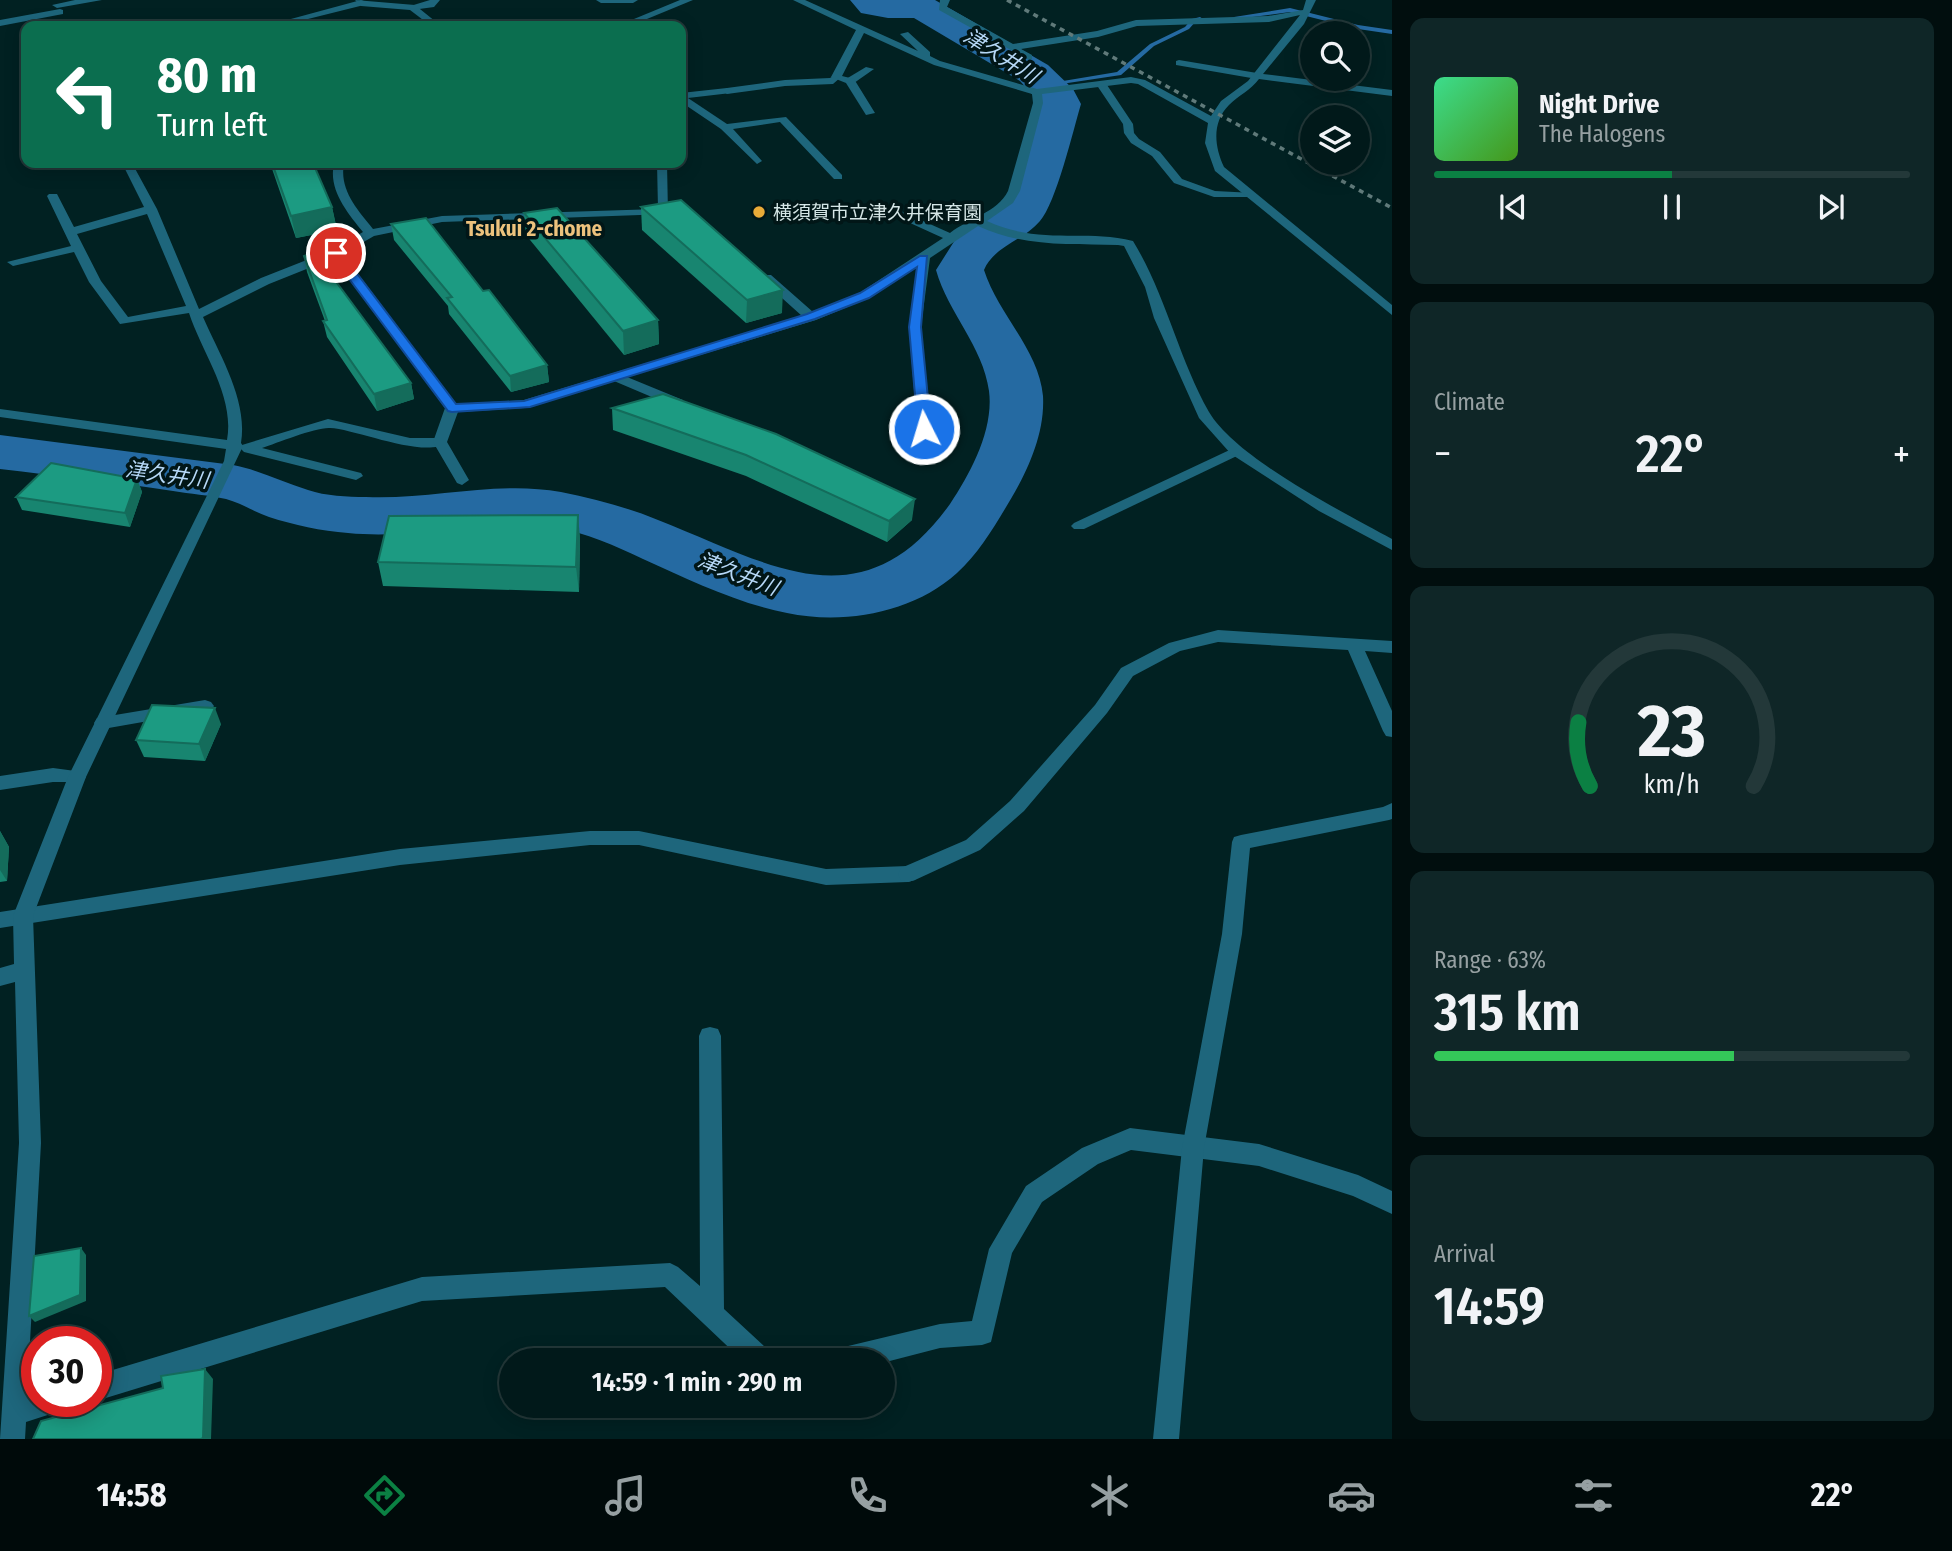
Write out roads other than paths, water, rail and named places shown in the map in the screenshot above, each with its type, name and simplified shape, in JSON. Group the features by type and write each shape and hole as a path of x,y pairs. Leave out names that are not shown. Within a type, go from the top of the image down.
{"street":[{"path":"0,23 97,0"},
{"path":"288,21 361,1 412,7 434,4 435,0"},
{"path":"601,0 633,0"},
{"path":"649,0 669,6"},
{"path":"634,21 688,0"},
{"path":"798,0 937,63 1040,92 1131,80 1141,82 1212,121"},
{"path":"945,0 942,8 1029,57"},
{"path":"1311,0 1297,31 1276,48 1247,88 1226,102 1212,121 1210,141 1219,169 1392,311"},
{"path":"412,7 430,21"},
{"path":"1012,47 1098,34 1136,23 1269,19 1279,15 1307,12"},
{"path":"686,96 785,83 833,81 861,29"},
{"path":"905,34 937,63"},
{"path":"1179,64 1392,93"},
{"path":"850,81 869,69"},
{"path":"836,77 850,81 870,113"},
{"path":"1101,83 1128,124 1129,133 1135,141 1156,154 1178,181 1214,194 1250,195"},
{"path":"452,408 525,404 811,317 864,295 952,238 983,224 997,211 1014,191 1040,92"},
{"path":"686,100 725,127 757,161"},
{"path":"725,127 782,119 838,177"},
{"path":"130,168 151,209 233,404 241,447"},
{"path":"337,168 345,201 370,233"},
{"path":"53,196 95,282 125,321 193,312 336,253 370,233 442,219 669,213 663,168"},
{"path":"71,232 151,209"},
{"path":"890,210 952,238"},
{"path":"983,224 1010,237 1032,240 1118,241 1129,244 1151,287 1160,318 1204,415 1236,452 1324,508 1392,545"},
{"path":"13,262 77,248"},
{"path":"336,253 452,408"},
{"path":"923,258 915,327 924,429"},
{"path":"758,271 811,317"},
{"path":"613,376 688,408"},
{"path":"452,408 440,442 461,480"},
{"path":"0,413 241,447 356,476"},
{"path":"12,1426 30,1143 23,916 77,777 231,461 241,447 328,423 411,442 440,442"},
{"path":"1079,526 1236,452"},
{"path":"0,920 400,857 590,838 639,838 826,877 908,874 973,845 1017,806 1101,709 1128,672 1175,648 1218,636 1392,647"},
{"path":"1354,644 1392,731"},
{"path":"103,723 205,706"},
{"path":"0,783 53,775 77,777"},
{"path":"1166,1439 1193,1148 1232,934 1241,842 1327,827 1389,813 1392,810"},
{"path":"0,978 25,970"},
{"path":"710,1036 712,1315"},
{"path":"892,1348 940,1336 982,1334 1001,1249 1034,1194 1090,1156 1130,1139 1259,1155 1358,1186 1392,1203"},
{"path":"112,1383 422,1289 670,1275 750,1348"}],"waterway":[{"name":"津久井川","path":"0,452 233,483 293,505 346,515 388,517 509,508 558,510 597,519 748,581 787,592 827,597 868,593 899,583 926,566 959,533 987,491 1009,442 1016,409 1013,376 972,301 960,270 972,250 1025,211 1061,104 1059,97 1034,73 922,8 874,5 868,0"},
{"path":"1237,17 1290,10 1358,27 1392,32"},
{"path":"1048,84 1119,74 1152,45 1200,19"}],"railway":[{"path":"1007,0 1392,208"}],"place":[{"name":"横須賀市立津久井保育園","path":"759,212"}],"district":[{"name":"Tsukui 2-chome","path":"534,229"}]}
